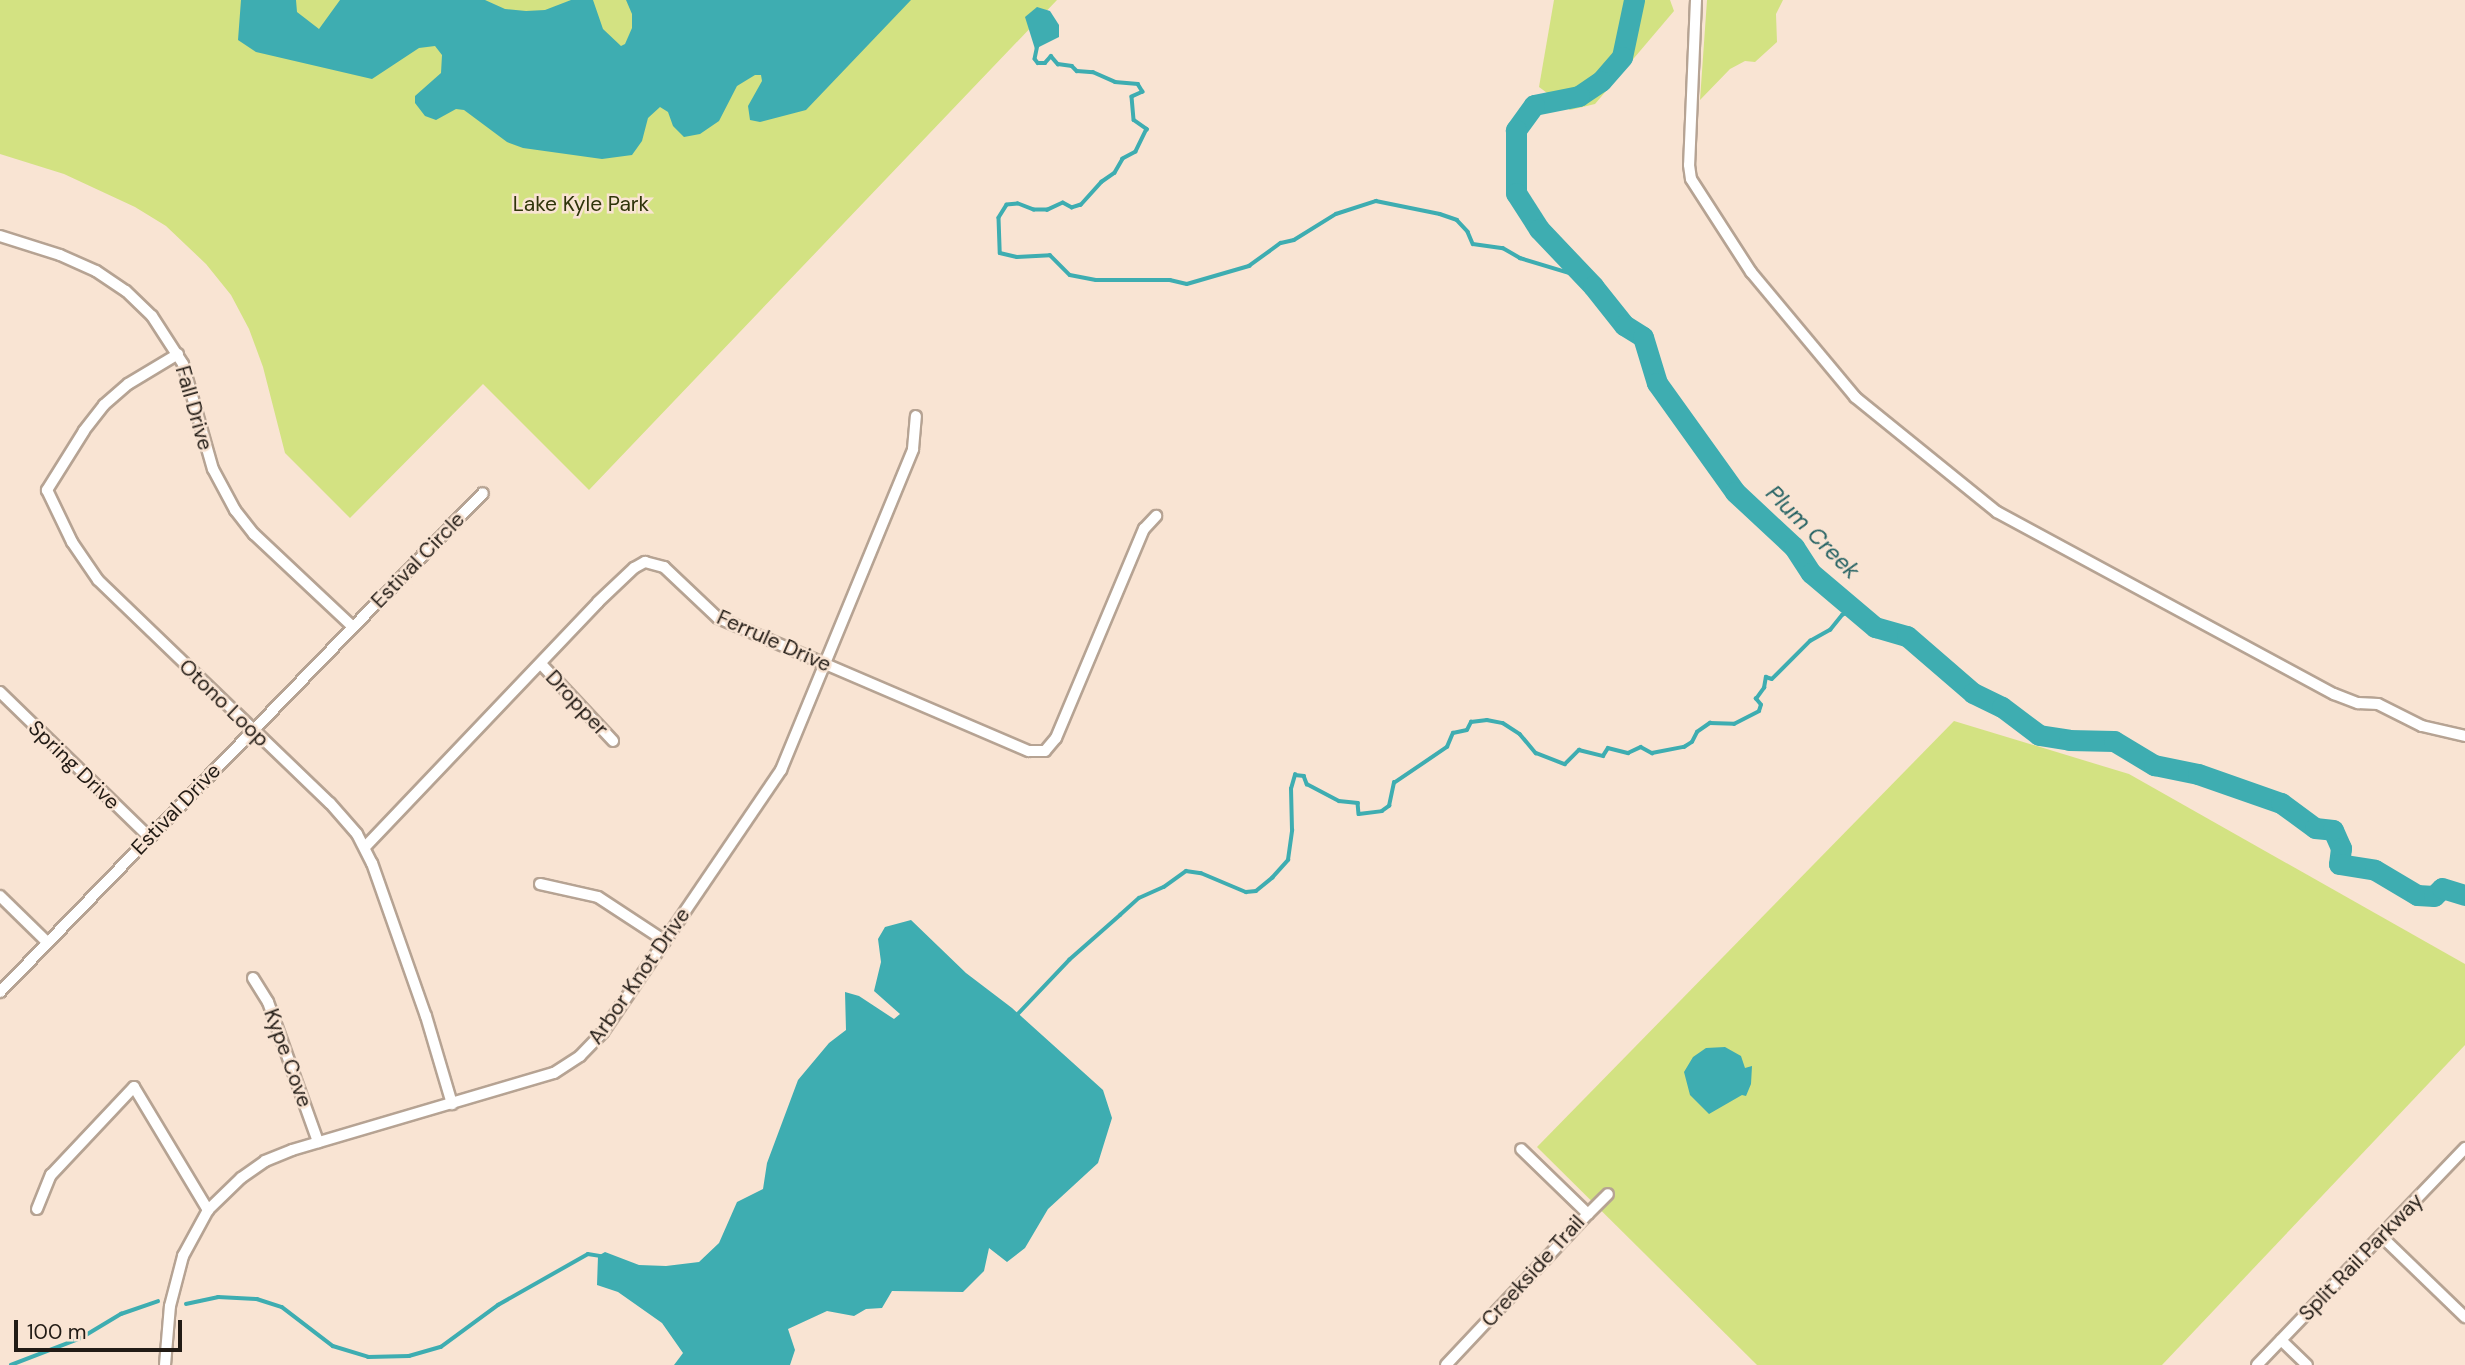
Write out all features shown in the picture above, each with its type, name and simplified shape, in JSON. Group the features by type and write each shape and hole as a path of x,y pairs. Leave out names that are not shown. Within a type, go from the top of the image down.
{"street":[{"path":"1696,0 1689,165 1691,179 1751,272 1855,397 1997,512 2334,694 2358,703 2378,704 2422,726 2465,736"},
{"name":"Fall Drive","path":"0,236 60,255 111,280 152,316 178,354 189,382 213,469 235,510 254,534 353,627"},
{"name":"Otono Loop","path":"178,354 128,384 104,405 92,418 47,490 72,542 98,580 340,813 365,847 426,1016 452,1104"},
{"name":"Arbor Knot Drive","path":"164,1365 168,1321 177,1273 190,1240 208,1210 229,1188 265,1161 318,1142 546,1076 580,1056 613,1019 777,778 913,449 916,416"},
{"name":"Estival Circle","path":"353,627 483,492"},
{"name":"Ferrule Drive","path":"365,847 634,568 652,562 664,568 718,618 1029,751 1045,751 1056,738 1144,529 1156,516"},
{"name":"Estival Drive","path":"0,992 353,627"},
{"name":"Dropper","path":"542,665 613,741"},
{"name":"Spring Drive","path":"0,692 149,837"},
{"path":"541,884 598,897 665,941"},
{"path":"0,896 47,942"},
{"name":"Kype Cove","path":"253,978 268,1002 318,1142"},
{"path":"37,1209 51,1175 134,1087 208,1210"},
{"name":"Creekside Trail","path":"1446,1365 1588,1214 1521,1149"},
{"name":"Split Rail Parkway","path":"2257,1365 2465,1149"},
{"path":"1588,1214 1608,1194"},
{"path":"2381,1236 2465,1317"},
{"path":"2281,1340 2307,1365"}],"green space":[{"name":"Lake Kyle Park","path":"0,0 1057,0 589,490 483,384 350,518 285,453 263,367 249,329 231,295 206,264 166,226 135,207 64,174 0,154"},
{"path":"1554,0 1670,0 1674,11 1595,104 1570,110 1539,87"},
{"path":"1707,0 1783,0 1776,14 1777,42 1755,62 1745,61 1730,69 1700,100"},
{"path":"1954,721 2129,774 2465,964 2465,1045 2162,1365 1757,1365 1537,1147"}],"water":[{"path":"241,0 296,0 297,12 319,29 340,0 485,0 505,9 526,11 545,10 571,0 593,0 603,29 621,46 625,44 632,28 632,14 626,0 911,0 806,110 760,122 750,120 748,106 762,81 761,75 755,75 737,86 719,121 700,134 684,137 673,126 668,112 660,107 648,118 642,141 632,155 602,159 523,148 507,142 464,110 456,109 436,120 425,116 415,103 415,96 441,73 442,55 435,46 419,48 372,79 256,52 238,40"},
{"path":"1037,7 1050,11 1059,25 1059,37 1035,49 1025,17"},
{"path":"911,920 966,973 1012,1008 1103,1090 1112,1118 1098,1163 1048,1209 1025,1248 1007,1262 989,1248 984,1271 963,1292 892,1291 882,1308 866,1309 854,1316 827,1311 788,1329 795,1350 790,1365 674,1365 683,1353 662,1323 618,1292 597,1285 598,1256 605,1252 639,1265 666,1266 699,1262 719,1243 737,1202 763,1189 767,1163 798,1080 829,1043 846,1030 845,992 859,996 894,1019 900,1014 874,991 881,962 878,939 885,927"},
{"path":"1725,1047 1741,1056 1745,1068 1752,1066 1751,1084 1746,1096 1742,1095 1709,1114 1690,1095 1684,1072 1693,1057 1706,1048"}],"waterway":[{"name":"Plum Creek","path":"1634,0 1622,57 1601,81 1579,96 1534,105 1516,130 1516,193 1539,229 1593,286 1624,325 1643,337 1657,383 1735,492 1794,547 1811,573 1875,627 1907,636 1973,693 2002,707 2039,735 2069,740 2114,741 2154,765 2198,774 2281,803 2315,828 2333,830 2341,848 2339,864 2375,870 2417,895 2434,896 2442,888 2465,895"},
{"path":"1038,45 1035,59 1038,63 1045,63 1051,56 1058,64 1072,66 1077,71 1093,72 1115,82 1138,84 1143,92 1132,97 1134,120 1147,129 1136,152 1123,159 1115,173 1102,182 1081,205 1072,208 1063,203 1048,210 1034,210 1018,204 1007,205 999,218 1000,253 1017,257 1050,255 1070,275 1096,280 1170,280 1187,284 1249,266 1281,243 1294,240 1336,214 1376,201 1457,220 1468,232 1473,244 1503,248 1520,258 1586,278"},
{"path":"1015,1017 1069,960 1139,898 1164,887 1186,871 1201,873 1246,892 1256,891 1272,878 1288,860 1292,830 1291,789 1295,775 1304,776 1307,784 1339,801 1358,803 1359,814 1382,811 1389,806 1394,783 1447,747 1453,733 1467,730 1471,722 1487,720 1503,723 1520,734 1536,753 1565,764 1579,750 1603,756 1608,748 1628,753 1641,747 1652,753 1684,747 1692,742 1697,732 1710,723 1734,724 1759,711 1761,705 1756,699 1764,688 1766,677 1772,679 1810,641 1830,630 1842,615 1855,609"},
{"path":"186,1304 218,1297 257,1299 282,1307 333,1346 368,1357 409,1356 441,1347 498,1305 588,1254 601,1256"},
{"path":"11,1365 81,1338 121,1314 158,1301"}]}
